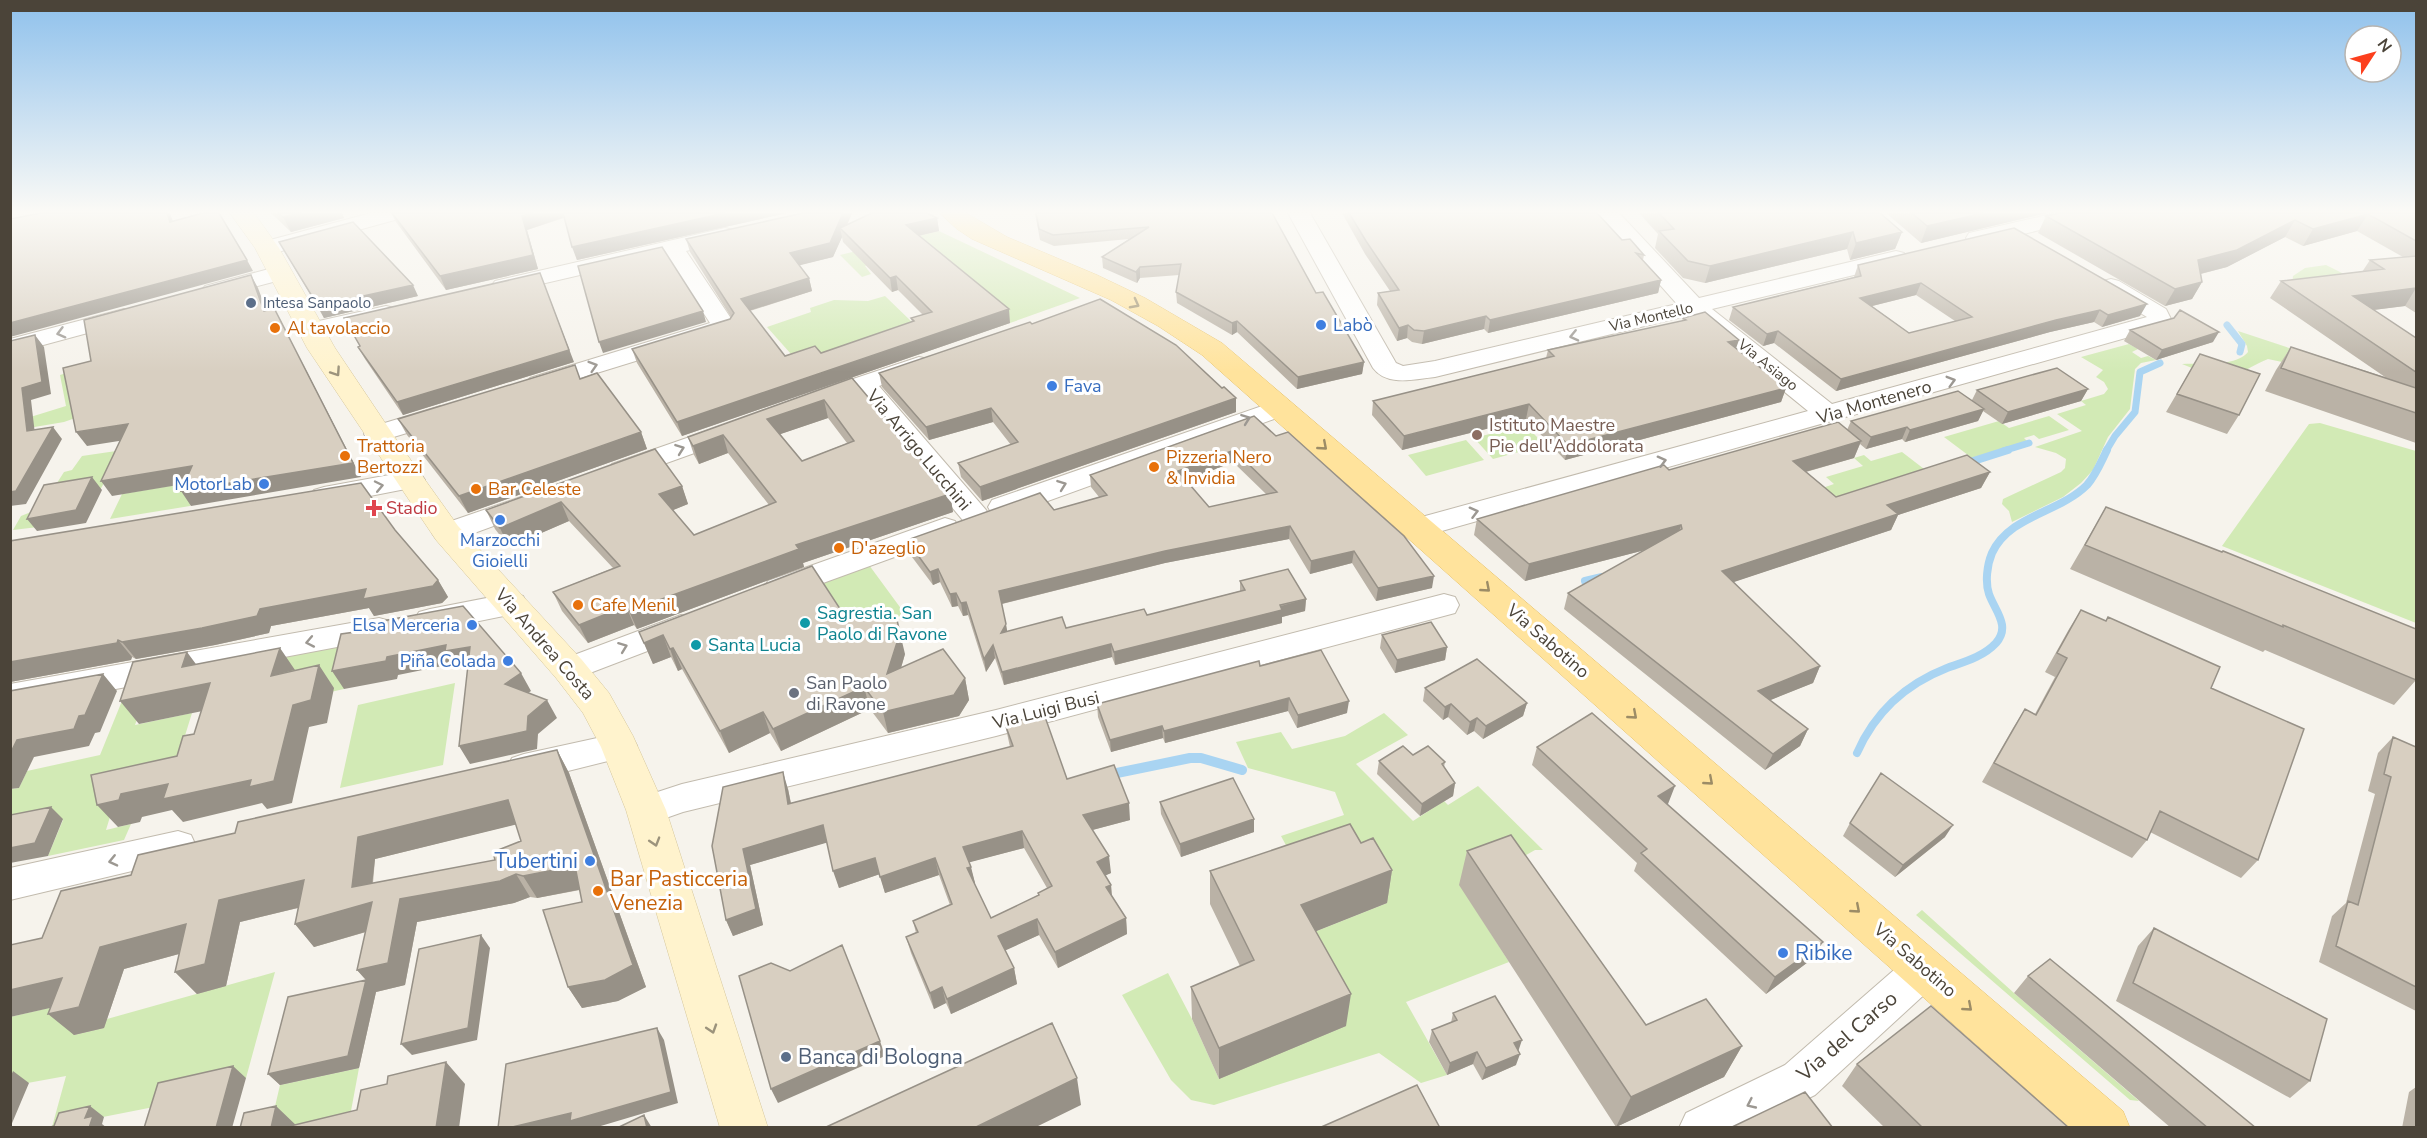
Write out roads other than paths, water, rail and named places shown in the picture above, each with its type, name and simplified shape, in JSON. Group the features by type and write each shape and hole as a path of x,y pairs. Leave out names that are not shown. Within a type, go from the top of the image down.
{"main road":[{"name":"Via Andrea Costa","path":"276,266 310,330 377,434 447,533 569,669 596,703 620,746 646,810 744,1128"},
{"name":"Via Sabotino","path":"1057,266 1089,280 1188,333 1218,354 2106,1128"}],"street":[{"path":"197,296 260,266"},
{"path":"484,290 588,266"},
{"path":"511,392 724,326 685,266"},
{"name":"Via Montello","path":"1329,266 1381,360 1386,368 1394,373 1417,373 1435,369 1865,266"},
{"name":"Via Asiago","path":"1656,266 1694,307 1829,415"},
{"name":"Via Montenero","path":"1417,528 2160,321 2160,317 2154,311 2091,275"},
{"path":"310,330 403,309"},
{"path":"10,347 141,311"},
{"path":"795,407 941,356"},
{"name":"Via Arrigo Lucchini","path":"862,383 976,517"},
{"path":"377,434 467,406"},
{"path":"757,597 1279,408"},
{"path":"594,480 750,423"},
{"path":"301,500 411,480"},
{"path":"447,533 549,496"},
{"path":"10,698 512,604"},
{"name":"Via Luigi Busi","path":"646,810 682,798 1007,720 1444,606"},
{"path":"569,669 703,617"},
{"path":"494,774 620,746"},
{"path":"10,885 206,840"},
{"name":"Via del Carso","path":"1701,1128 1800,1080 1924,969"}],"waterway":[{"path":"2227,325 2242,344 2240,352"},
{"path":"2106,451 2135,412 2140,372 2160,363"},
{"path":"2003,451 2029,443"},
{"path":"1964,464 2008,450"},
{"path":"1857,753 1864,738 1883,712 1905,691 1932,675 1979,655 1996,643 2000,637 2002,625 1987,584 1992,553 2010,530 2063,502 2087,485 2096,473 2107,450"},
{"path":"1585,581 1602,577"},
{"path":"1107,775 1190,758 1201,758 1242,770"}],"place":[{"name":"Intesa Sanpaolo","path":"251,303"},
{"name":"Labò","path":"1321,325"},
{"name":"Al tavolaccio","path":"275,328"},
{"name":"Fava","path":"1052,386"},
{"name":"Istituto Maestre Pie dell'Addolorata","path":"1477,435"},
{"name":"Trattoria Bertozzi","path":"345,456"},
{"name":"Pizzeria Nero & Invidia","path":"1154,467"},
{"name":"MotorLab","path":"264,484"},
{"name":"Bar Celeste","path":"476,489"},
{"name":"Stadio","path":"374,508"},
{"name":"Marzocchi Gioielli","path":"500,520"},
{"name":"D'azeglio","path":"839,548"},
{"name":"Cafe Menil","path":"578,605"},
{"name":"Sagrestia. San Paolo di Ravone","path":"805,623"},
{"name":"Elsa Merceria","path":"472,625"},
{"name":"Santa Lucia","path":"696,645"},
{"name":"Piña Colada","path":"508,661"},
{"name":"San Paolo di Ravone","path":"794,693"},
{"name":"Tubertini","path":"590,861"},
{"name":"Bar Pasticceria Venezia","path":"598,891"},
{"name":"Ribike","path":"1783,953"},
{"name":"Banca di Bologna","path":"786,1057"}]}
